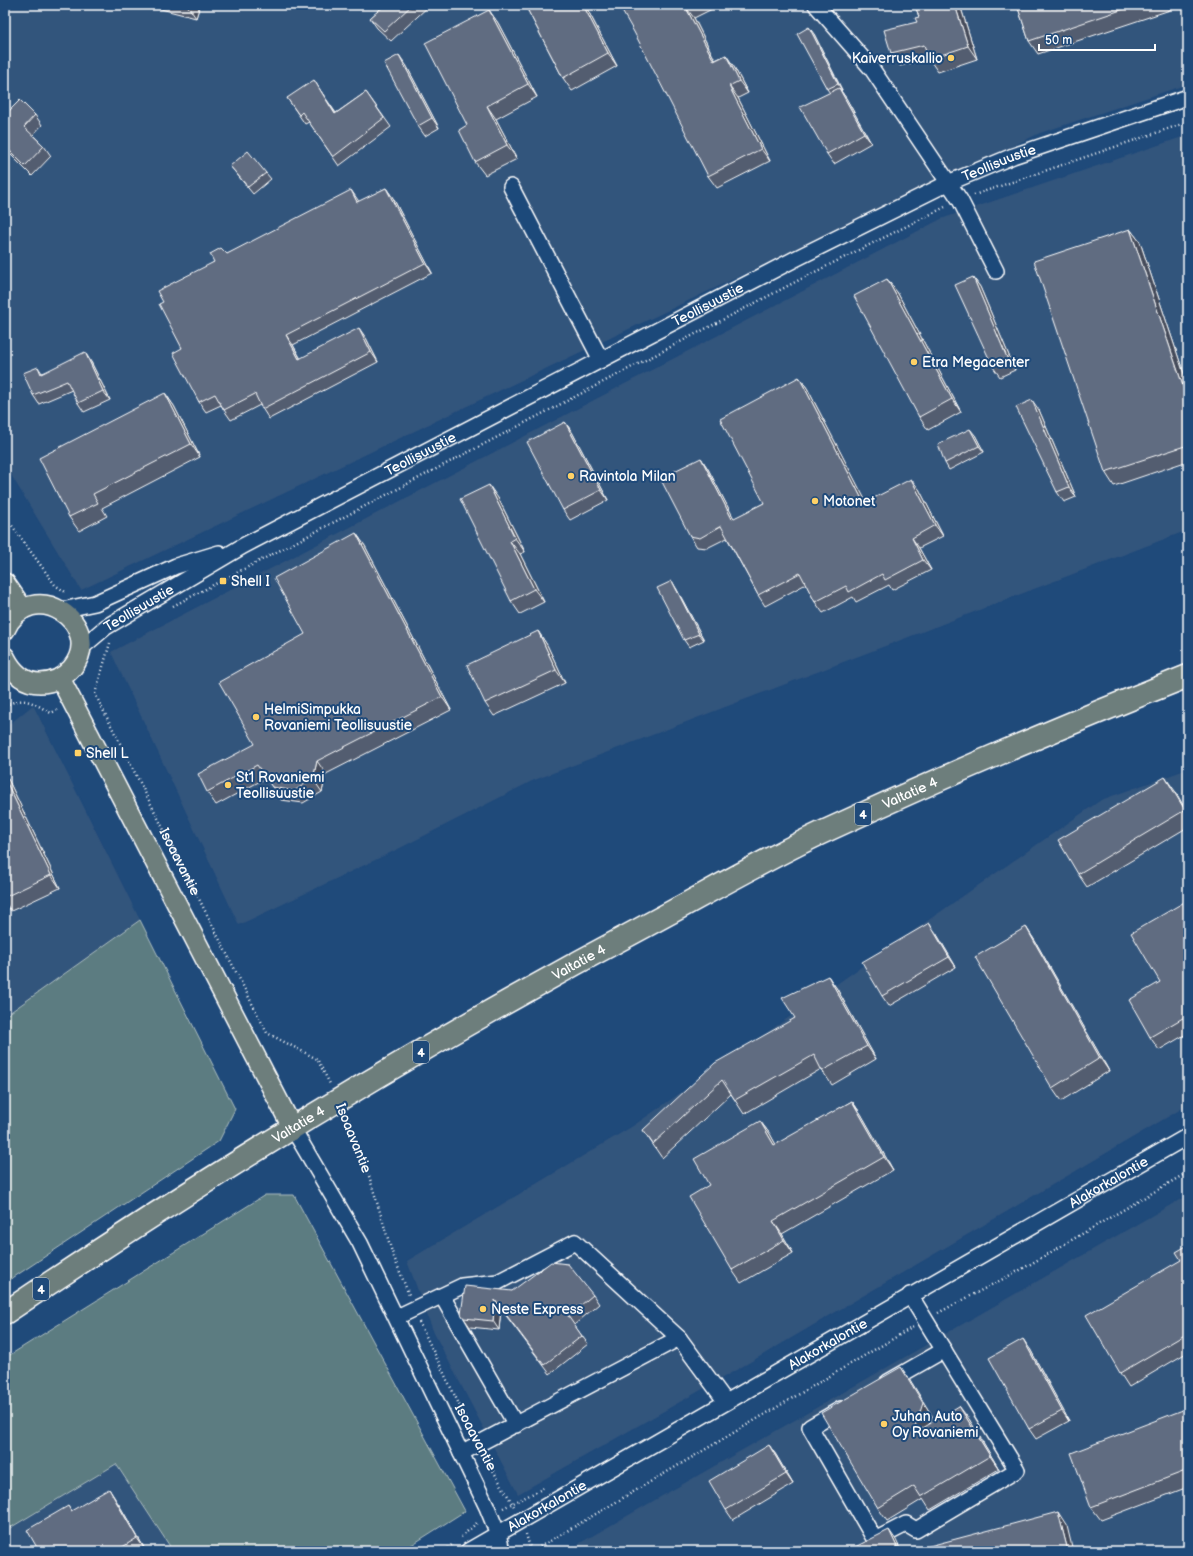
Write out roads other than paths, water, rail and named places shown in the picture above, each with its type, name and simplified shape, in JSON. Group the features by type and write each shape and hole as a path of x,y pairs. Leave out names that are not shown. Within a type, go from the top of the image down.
{"highway":[{"name":"Valtatie 4","path":"5,1313 76,1265 292,1127 549,977 818,834 1053,729 1188,676"}],"main road":[{"path":"5,584 23,609"},
{"path":"5,630 10,619 23,609 36,604 49,605 67,603 78,631 80,649 73,666 60,678 49,682 33,682 18,675 7,666"},
{"name":"Isoaavantie","path":"60,678 292,1127"}],"street":[{"path":"816,5 872,69 960,200 996,271"},
{"name":"Teollisuustie","path":"80,649 106,627 243,546 948,182 1013,156 1188,97"},
{"path":"511,186 602,360"},
{"name":"Teollisuustie","path":"67,603 95,604 176,566 243,546"},
{"name":"Isoaavantie","path":"292,1127 360,1242 490,1515 498,1534 502,1551"},
{"name":"Alakorkalontie","path":"468,1551 1188,1136"},
{"path":"397,1317 462,1286 498,1282 574,1242 679,1338 726,1402"},
{"path":"857,1400 810,1427 875,1540 906,1524 916,1530 1018,1470 910,1295"},
{"path":"442,1296 516,1425"},
{"path":"461,1454 679,1338"},
{"path":"877,1388 944,1350"}],"place":[{"name":"Kaiverruskallio","path":"951,58"},
{"name":"Etra Megacenter","path":"914,362"},
{"name":"Ravintola Milan","path":"571,476"},
{"name":"Motonet","path":"815,501"},
{"name":"Shell I","path":"223,581"},
{"name":"HelmiSimpukka Rovaniemi Teollisuustie","path":"256,717"},
{"name":"Shell L","path":"78,753"},
{"name":"St1 Rovaniemi Teollisuustie","path":"228,785"},
{"name":"Neste Express","path":"483,1309"},
{"name":"Juhan Auto Oy Rovaniemi","path":"884,1424"}]}
